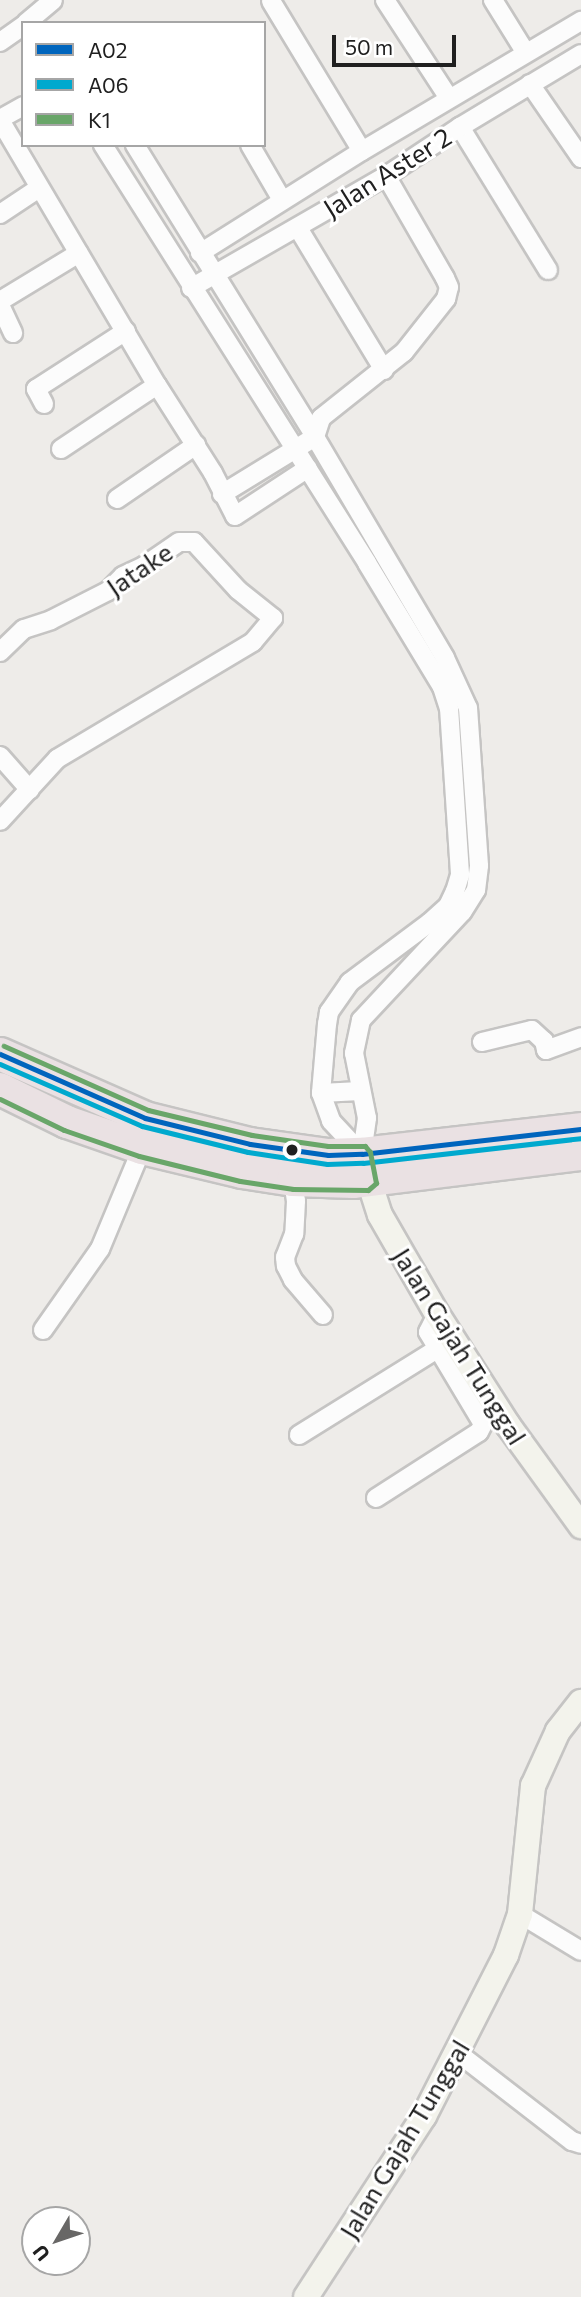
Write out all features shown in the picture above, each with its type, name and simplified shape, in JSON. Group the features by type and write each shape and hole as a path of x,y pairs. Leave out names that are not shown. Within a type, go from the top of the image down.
{"highway":[{"path":"0,1054 145,1118 250,1144 328,1155 364,1167 581,1154"},
{"path":"0,1089 67,1122 142,1148 242,1172 293,1180 581,1129"}],"street":[{"path":"30,21 53,0"},
{"path":"384,0 449,98"},
{"path":"493,0 526,53"},
{"path":"271,1 362,150"},
{"path":"200,253 362,150 581,21"},
{"name":"Jalan Aster 2","path":"191,288 386,176 460,127 581,54"},
{"path":"530,84 573,137 581,158"},
{"path":"21,107 0,120 157,385 196,445 235,516 308,468"},
{"path":"460,127 548,270"},
{"path":"104,147 191,288 308,468 442,687 449,708 460,875 455,891 448,906 429,923 350,982 329,1012 321,1093 331,1121 364,1167"},
{"path":"136,147 315,437 445,658 468,708 480,866 476,890 462,912 362,1020 354,1053 367,1118 364,1167"},
{"path":"251,147 282,200"},
{"path":"222,494 315,437 321,418 404,352 446,299 449,287 386,176"},
{"path":"0,214 39,188"},
{"path":"298,228 384,370"},
{"path":"13,333 0,303 79,253"},
{"path":"44,404 36,389 126,331"},
{"path":"61,449 157,385"},
{"path":"283,429 302,416 321,418"},
{"path":"117,499 196,445"},
{"name":"Jatake","path":"0,652 23,629 51,620 98,597 123,576 144,566 179,542 194,542 239,590 274,618 253,642 103,734 57,759 30,790"},
{"path":"449,708 468,708"},
{"path":"0,756 30,790 0,821"},
{"path":"482,1042 532,1030 544,1041 546,1050 581,1037"},
{"path":"321,1093 360,1091"},
{"path":"43,1330 100,1249 142,1148"},
{"name":"Jalan Gajah Tunggal","path":"364,1167 380,1215 437,1314 508,1425 581,1526"},
{"path":"293,1180 296,1201 294,1234 285,1257 286,1266 293,1280 323,1315"},
{"path":"376,1498 481,1428 482,1419 428,1332 437,1314"},
{"path":"299,1435 438,1349"},
{"name":"Jalan Gajah Tunggal","path":"306,2297 424,2116 506,1955 520,1914 533,1786 558,1731 581,1702"},
{"path":"520,1914 581,1951"},
{"path":"458,2053 572,2141 581,2144"}],"transit line":[{"name":"K1","path":"0,1099 64,1130 139,1156 240,1181 293,1189 368,1190 376,1183 370,1152 365,1146 328,1146 252,1135 148,1110 4,1046"},
{"name":"A02","path":"0,1054 145,1118 250,1144 328,1155 362,1154 581,1129"},
{"name":"A06","path":"0,1064 142,1126 248,1152 327,1164 363,1163 581,1138"}]}
